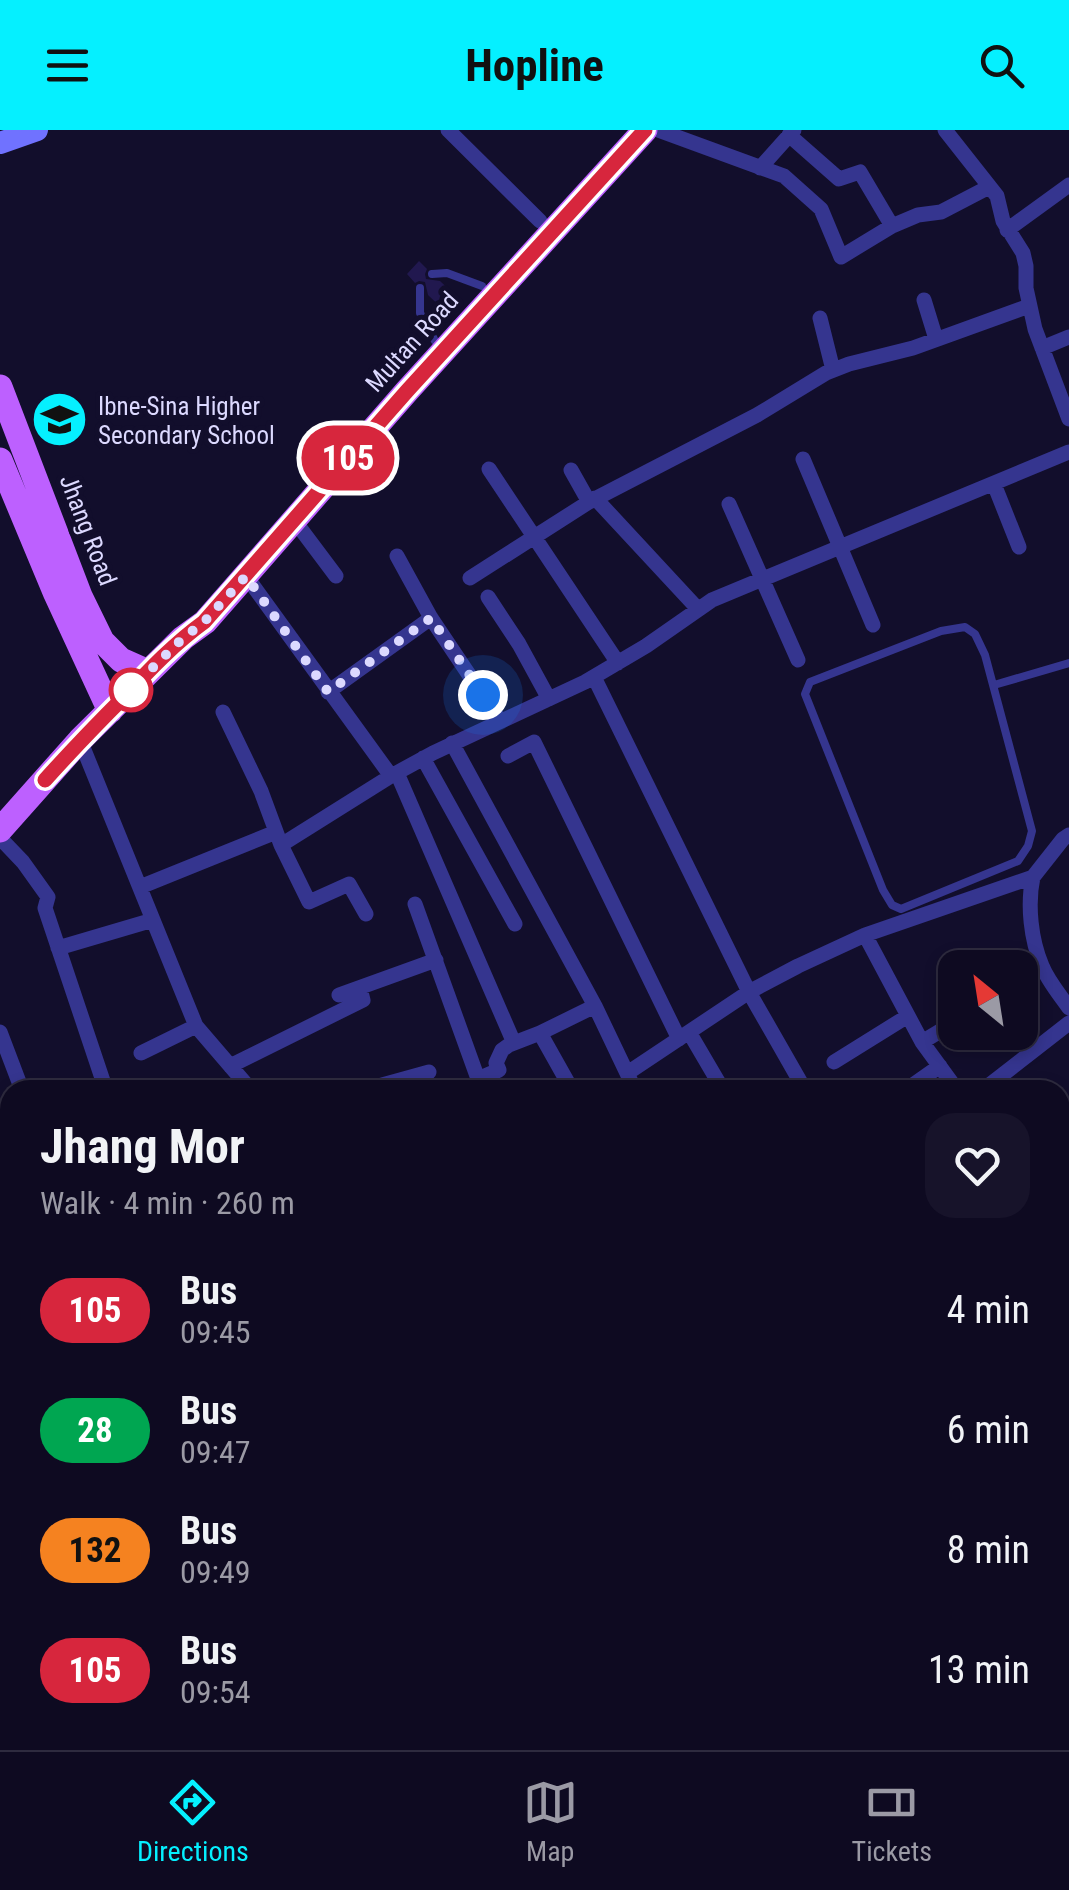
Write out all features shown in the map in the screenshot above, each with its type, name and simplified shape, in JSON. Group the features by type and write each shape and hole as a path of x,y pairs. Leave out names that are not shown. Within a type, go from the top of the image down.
{"main road":[{"name":"Multan Road","path":"183,638 196,612 623,130"},
{"name":"Multan Road","path":"0,830 80,740 204,622 407,391 645,130"},
{"name":"Jhang Road","path":"0,387 80,596 102,641 120,660 148,672"},
{"name":"Jhang Road","path":"0,460 110,711"}],"street":[{"path":"0,143 36,130"},
{"path":"448,130 540,221"},
{"path":"658,130 784,176 821,209 841,257 892,226 918,215 940,212 990,186"},
{"path":"945,130 997,196 1002,221 1023,253 1029,306 1069,419"},
{"path":"760,168 792,133 839,179 860,172 892,226"},
{"path":"1008,230 1069,185"},
{"path":"924,300 936,339"},
{"path":"470,578 592,500 758,415 833,370 1029,306"},
{"path":"820,318 833,370"},
{"path":"1042,348 1069,337"},
{"path":"140,887 279,839 423,758 594,676 698,609 762,578 1069,452"},
{"path":"803,460 873,625"},
{"path":"489,469 618,663"},
{"path":"571,470 592,500 698,609"},
{"path":"994,484 1019,547"},
{"path":"729,504 798,660"},
{"path":"294,520 336,576"},
{"path":"397,556 431,618 525,748"},
{"path":"246,576 328,692 394,774 514,1043"},
{"path":"488,597 520,644 549,699"},
{"path":"328,692 431,618"},
{"path":"594,676 749,992 799,1080"},
{"path":"223,712 309,902 349,884 366,914"},
{"path":"80,740 196,1026 242,1080"},
{"path":"508,756 534,742 684,1036 716,1080"},
{"path":"452,743 595,1006 629,1080"},
{"path":"423,758 515,924"},
{"path":"1069,835 1033,877 1031,887 1032,935 1042,968 1069,1008"},
{"path":"0,838 48,897 44,908 103,1080"},
{"path":"636,1080 684,1036 749,992 798,966 865,936 1033,877"},
{"path":"415,904 479,1080"},
{"path":"58,948 153,920"},
{"path":"865,936 922,1042 950,1080"},
{"path":"339,995 436,960"},
{"path":"1038,971 1042,968"},
{"path":"230,1066 363,1000 360,988"},
{"path":"485,1080 499,1070 496,1063 502,1050 595,1006"},
{"path":"834,1062 908,1016"},
{"path":"996,1080 1069,1023"},
{"path":"141,1053 196,1026"},
{"path":"0,1032 18,1080"},
{"path":"922,1042 938,1032"},
{"path":"540,1033 566,1080"},
{"path":"920,1080 940,1066"},
{"path":"401,1080 430,1072"}],"lane":[{"path":"432,274 447,273 482,286"},
{"path":"420,288 420,313 434,342"},
{"path":"964,628 976,634 994,685 1032,830 1028,846 1018,861 900,909 883,890 804,694 810,682 941,631 964,628"},
{"path":"994,685 1069,662"}],"building":[{"path":"419,261 427,269 426,279 440,281 458,298 445,311 428,295 425,282 415,283 407,274"}],"bus line":[{"name":"105","path":"45,780 148,672 204,622 407,391 645,130"}],"place":[{"name":"Ibne-Sina Higher Secondary School","path":"59,420"}],"route":[{"path":"131,690 204,622 246,576 328,692 431,618 483,695"}]}
